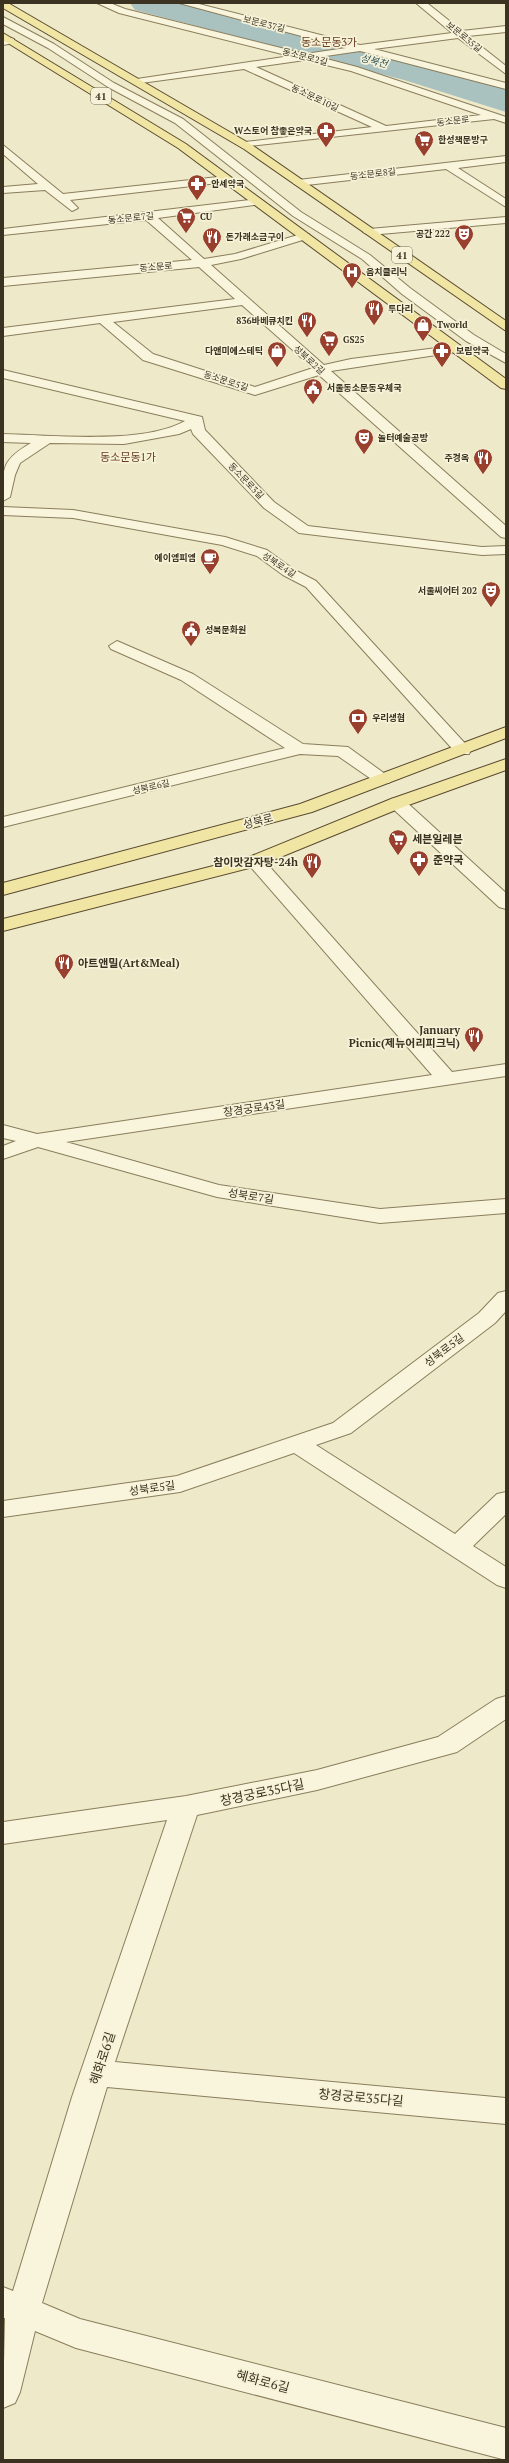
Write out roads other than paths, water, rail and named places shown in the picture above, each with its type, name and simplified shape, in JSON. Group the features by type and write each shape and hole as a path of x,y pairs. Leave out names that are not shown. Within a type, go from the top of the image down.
{"main road":[{"name":"41","path":"3,4 245,146 506,327"},
{"name":"41","path":"6,40 182,146 506,384"},
{"name":"성북로","path":"3,889 306,808 463,750 506,732"},
{"path":"3,925 254,861 392,806 506,764"},
{"path":"364,787 392,806"}],"street":[{"name":"동소문로2길","path":"102,3 122,11 354,69 506,120"},
{"name":"보문로37길","path":"184,3 506,86"},
{"name":"보문로35길","path":"421,3 506,71"},
{"path":"3,11 129,88 184,118 295,204 372,250 404,274"},
{"path":"3,20 51,46 111,85 179,121 297,214 366,257 406,290 470,338 506,359"},
{"path":"137,82 362,48 506,29"},
{"name":"동소문로10길","path":"246,66 384,129"},
{"name":"동소문로","path":"245,146 495,116"},
{"path":"3,148 89,223"},
{"name":"동소문로8길","path":"298,183 506,159"},
{"path":"448,166 506,204"},
{"path":"60,198 227,179"},
{"path":"3,190 48,187"},
{"name":"동소문로7길","path":"3,232 258,202"},
{"name":"성북로2길","path":"149,216 506,534"},
{"path":"370,232 506,220"},
{"name":"동소문로","path":"3,282 201,263 237,257 305,236"},
{"path":"3,332 244,301"},
{"name":"동소문로5길","path":"102,319 148,357 255,390 321,370 352,363 456,348"},
{"path":"493,338 506,347"},
{"path":"3,374 197,420"},
{"path":"3,438 124,440 179,430 197,420"},
{"name":"동소문로3길","path":"197,420 198,431 269,505 304,530 482,551 506,550"},
{"path":"48,439 24,452 10,464 3,498 73,514"},
{"name":"성북로4길","path":"3,511 73,514 225,542 262,553 288,572 311,584 463,750"},
{"name":"성북로4길","path":"3,526 73,514"},
{"path":"117,646 186,677 299,749"},
{"name":"성북로6길","path":"3,822 266,759 299,749 342,750 383,780"},
{"path":"392,806 506,903"},
{"path":"254,861 447,1079"},
{"name":"창경궁로43길","path":"3,1153 38,1140 506,1070"},
{"name":"성북로7길","path":"3,1131 217,1191 380,1216 506,1206"},
{"name":"성북로5길","path":"3,1509 180,1484 342,1428 487,1318 506,1298"},
{"path":"296,1444 506,1578"},
{"path":"457,1547 506,1500"},
{"name":"창경궁로35다길","path":"3,1833 186,1807 317,1780 447,1745 506,1706"},
{"name":"혜화로6길","path":"186,1807 96,2073 13,2306 76,2332 506,2444"},
{"name":"창경궁로35다길","path":"96,2073 506,2111"},
{"path":"3,2392 13,2306"}],"waterway":[{"name":"성북천","path":"147,3 417,72 506,101"}],"place":[{"name":"W스토어 참좋은약국","path":"326,148"},
{"name":"한성책문방구","path":"424,157"},
{"name":"안세약국","path":"197,201"},
{"name":"CU","path":"186,234"},
{"name":"공간 222","path":"464,251"},
{"name":"돈가래소금구이","path":"212,254"},
{"name":"음치클리닉","path":"352,289"},
{"name":"투다리","path":"374,326"},
{"name":"836바베큐치킨","path":"307,338"},
{"name":"Tworld","path":"423,342"},
{"name":"GS25","path":"329,357"},
{"name":"다앤미에스테틱","path":"277,368"},
{"name":"보림약국","path":"442,368"},
{"name":"서울동소문동우체국","path":"313,405"},
{"name":"놀터예술공방","path":"364,455"},
{"name":"주경옥","path":"483,475"},
{"name":"에이엠피엠","path":"210,575"},
{"name":"서울씨어터 202","path":"491,608"},
{"name":"성북문화원","path":"191,647"},
{"name":"우리생협","path":"358,735"},
{"name":"세븐일레븐","path":"398,856"},
{"name":"준약국","path":"419,877"},
{"name":"참이맛감자탕-24h","path":"312,879"},
{"name":"아트앤밀(Art&Meal)","path":"64,980"},
{"name":"January Picnic(제뉴어리피크닉)","path":"474,1053"}],"district":[{"name":"동소문동3가","path":"329,42"},
{"name":"동소문동1가","path":"128,457"}]}
